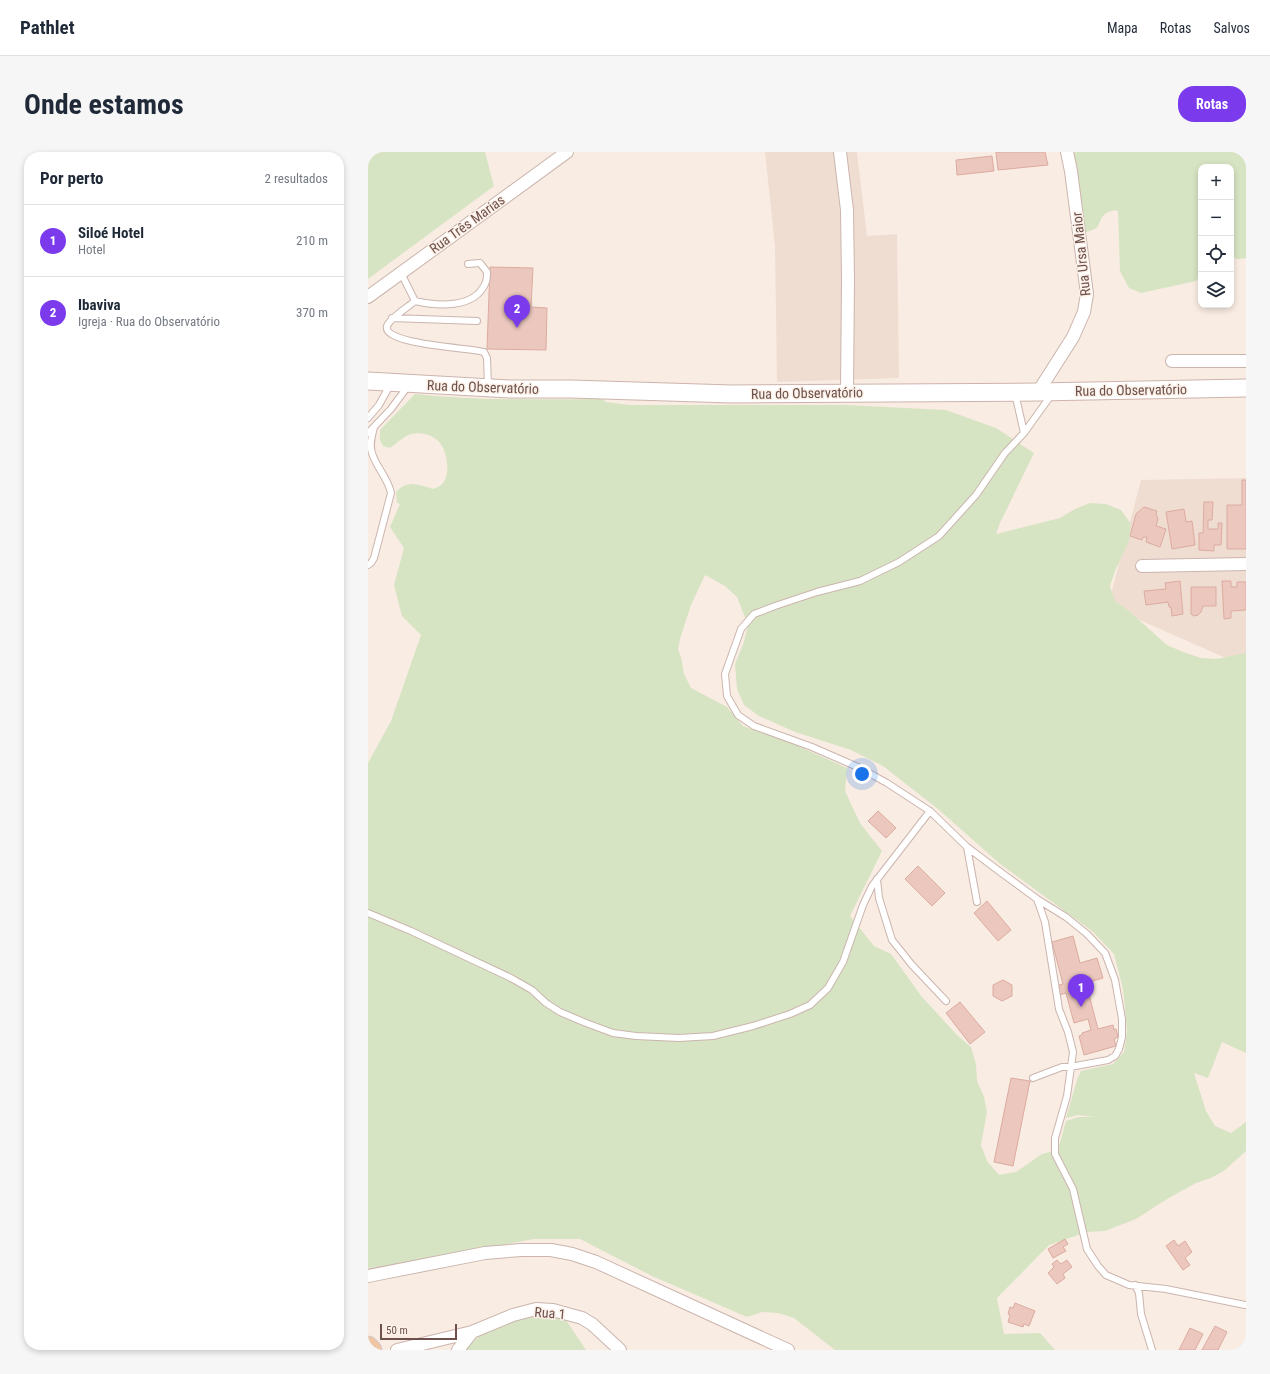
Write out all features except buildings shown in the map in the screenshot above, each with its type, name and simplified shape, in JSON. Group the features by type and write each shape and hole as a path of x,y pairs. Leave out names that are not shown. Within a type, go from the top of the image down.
{"main road":[{"path":"368,1346 372,1350"}],"street":[{"name":"Rua Três Marias","path":"368,297 567,152"},
{"path":"840,152 847,210 847,393"},
{"name":"Rua Ursa Maior","path":"1046,391 1084,312 1087,294 1072,171 1067,152"},
{"path":"1172,361 1246,361"},
{"name":"Rua do Observatório","path":"368,381 488,388 732,394 1015,392 1246,388"},
{"path":"1142,566 1246,564"},
{"path":"368,1276 485,1253 551,1250 572,1254 596,1262 788,1350"},
{"name":"Rua 1","path":"397,1350 444,1340 472,1332 513,1315 536,1309 553,1310 582,1318 592,1324 620,1350"},
{"name":"Rua 1","path":"458,1350 472,1332"}],"lane":[{"path":"401,273 415,301 427,304 461,303 477,295 486,284 487,272 480,263 468,264"},
{"path":"415,301 392,318 387,326 392,335 412,341 484,352 487,358 488,388"},
{"path":"392,318 477,322"},
{"path":"368,418 379,405 391,382"},
{"path":"368,433 391,409 410,384"},
{"path":"1033,1078 1062,1067 1070,1067 1108,1060 1115,1056 1119,1049 1122,1037 1122,1018 1115,980 1109,960 1100,947 1087,934 1066,918 1037,899 967,847 930,812 887,782 860,768 812,747 754,726 738,715 730,703 725,674 741,629 754,614 817,592 860,581 899,562 939,536 976,495 1005,453 1024,433 1046,391"},
{"path":"1015,392 1024,433"},
{"path":"368,565 374,558 391,493 389,485 372,453 371,444 374,427"},
{"path":"368,913 411,931 511,978 532,990 546,1003 560,1012 613,1033 636,1036 679,1038 713,1036 753,1026 790,1014 810,1005 828,988 843,962 863,905 872,886 930,812"},
{"path":"967,847 977,902"},
{"path":"877,879 879,898 892,940 912,965 946,1001"},
{"path":"1037,899 1045,922 1059,1009 1068,1032 1073,1052 1067,1096 1055,1138 1055,1154 1073,1189 1087,1249 1106,1275 1129,1285 1166,1289 1245,1305"},
{"path":"1135,1285 1139,1293 1141,1314 1152,1350"}],"shaded area":[{"path":"765,152 857,152 867,236 897,234 899,378 777,382 775,247"},
{"path":"1246,478 1246,667 1108,606 1141,480"}],"green space":[{"path":"368,152 485,152 494,186 368,279"},
{"path":"1076,152 1246,152 1246,258 1234,258 1234,164 1198,164 1198,278 1196,281 1141,293 1129,288 1120,271 1118,211 1115,210 1106,213 1102,217 1098,227 1095,229 1086,232 1081,229 1071,154"},
{"path":"415,394 485,399 602,399 606,402 630,405 845,405 946,410 996,428 1034,453 996,534 1060,518 1075,509 1090,503 1106,504 1121,510 1131,524 1129,541 1115,571 1110,586 1115,601 1129,611 1167,645 1183,652 1201,658 1216,659 1246,653 1246,1053 1222,1042 1208,1078 1194,1073 1206,1111 1215,1126 1231,1133 1246,1122 1246,1151 1225,1170 1211,1178 1196,1183 1167,1199 1136,1219 1105,1231 1087,1232 1049,1245 997,1298 1004,1334 1040,1333 1055,1350 835,1350 794,1318 778,1313 762,1312 747,1317 652,1276 580,1239 534,1239 395,1265 368,1268 368,763 391,721 421,635 402,616 394,585 404,548 390,527 400,504 397,503 396,492 400,488 405,485 414,484 433,489 442,484 447,473 447,461 443,448 437,440 431,436 421,433 414,433 403,438 390,448 383,446 380,440 380,430","holes":["705,575 725,586 737,597 748,625 744,642 735,664 737,689 744,705 759,716 795,732 851,750 883,766 938,809 999,863 1092,931 1114,954 1123,989 1127,1030 1124,1052 1113,1064 1081,1071 1066,1118 1078,1115 1094,1117 1078,1117 1066,1121 1058,1150 1042,1154 1016,1172 999,1175 987,1161 981,1145 987,1112 984,1097 977,1081 976,1064 971,1047 958,1036 922,997 891,954 874,946 850,916 882,851 860,823 845,791 847,768 794,744 743,726 727,707 691,688 684,674 681,657 678,650 691,605"]},
{"path":"542,1308 562,1314 586,1350 464,1350 470,1343 505,1318"}],"place":[{"name":"Ibaviva","path":"517,328"},
{"name":"Siloé Hotel","path":"1081,1007"}]}
